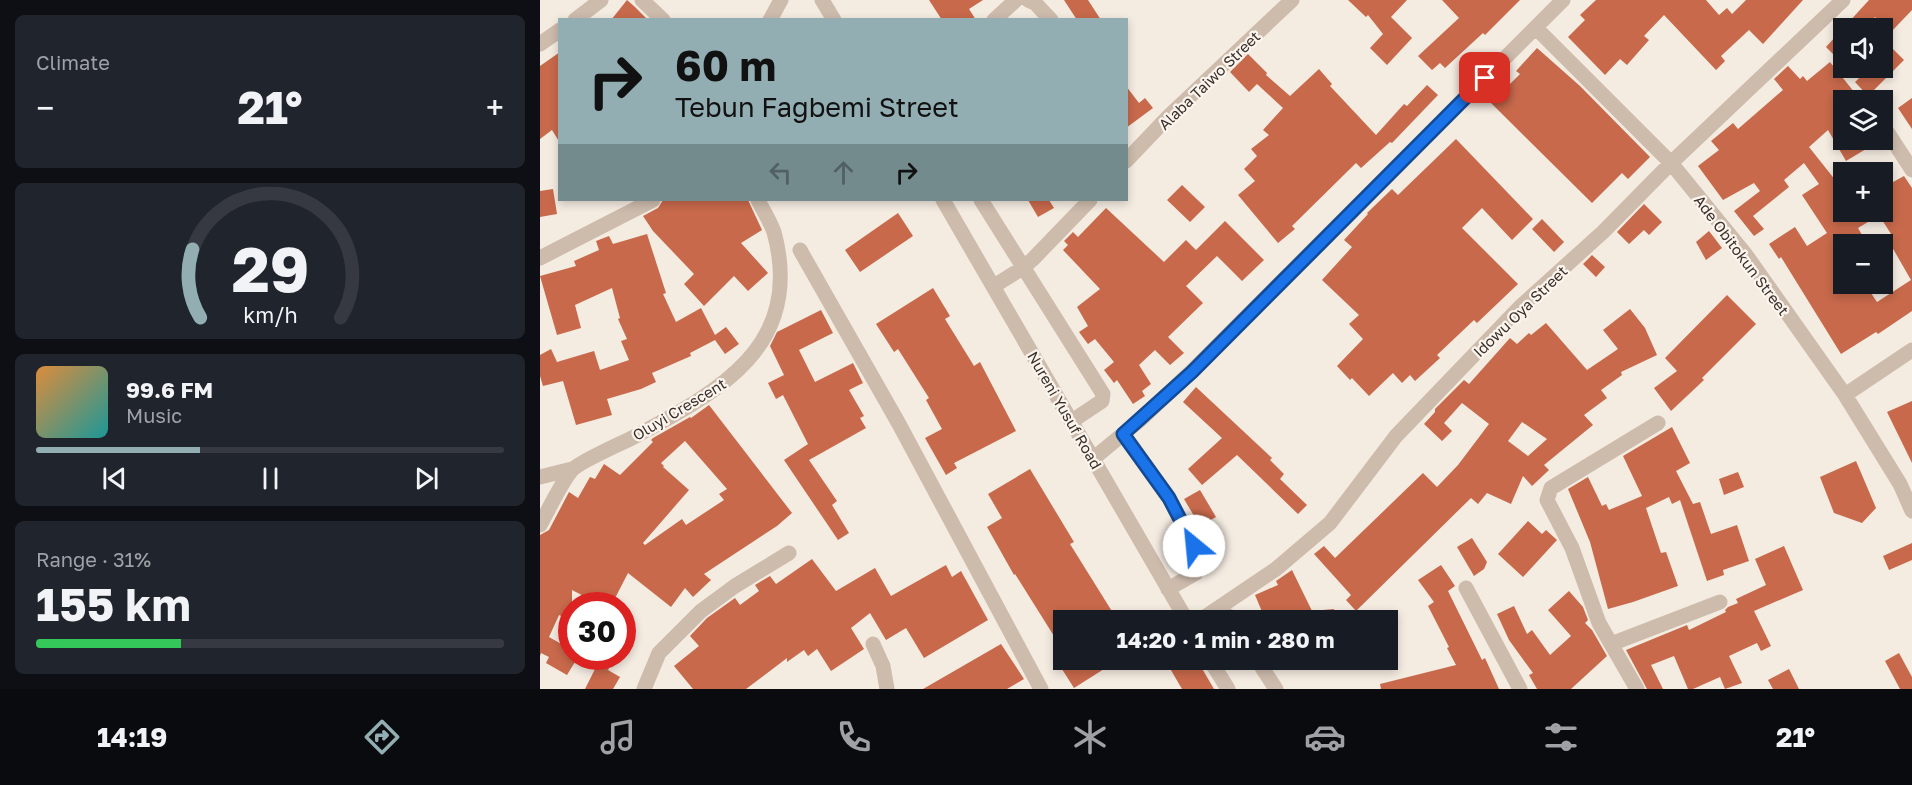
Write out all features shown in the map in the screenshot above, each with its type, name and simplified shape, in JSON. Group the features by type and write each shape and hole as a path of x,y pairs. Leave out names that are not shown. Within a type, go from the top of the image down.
{"street":[{"path":"577,18 601,0"},
{"path":"642,0 661,18"},
{"path":"771,18 781,0"},
{"path":"822,0 833,18"},
{"path":"996,18 1016,0"},
{"path":"1028,0 1035,3 1049,18"},
{"name":"Alaba Taiwo Street","path":"1128,159 1168,117 1292,0"},
{"path":"1094,459 1192,372 1563,0"},
{"name":"Idowu Oya Street","path":"1215,610 1276,569 1330,523 1396,436 1521,306 1603,232 1671,163 1843,0"},
{"name":"Ade Obitokun Street","path":"1536,28 1671,163 1746,255 1845,395 1900,484 1912,511"},
{"path":"540,44 558,31"},
{"path":"1893,141 1912,170"},
{"path":"540,258 651,201"},
{"name":"Oluyi Crescent","path":"540,477 572,469 679,412 734,376 765,339 775,317 779,277 773,230 758,201"},
{"name":"Nureni Yusuf Road","path":"943,201 1180,610"},
{"path":"982,201 1103,394 1102,401 1072,421"},
{"path":"993,286 1024,267 1089,201"},
{"path":"800,250 899,424 1041,689"},
{"path":"1845,395 1912,350"},
{"path":"1636,689 1599,623 1572,548 1547,500 1551,488 1658,423"},
{"path":"1123,434 1169,498 1203,562 1196,573 1168,589"},
{"path":"540,525 572,469"},
{"path":"644,689 659,653 701,611 735,586 789,553"},
{"path":"1466,588 1520,689"},
{"path":"1611,644 1720,602"},
{"path":"1221,606 1224,610"},
{"path":"873,644 883,666 887,689"},
{"path":"1216,670 1228,689"},
{"path":"1264,670 1276,689"}],"building":[{"path":"627,0 646,18 613,18"},
{"path":"929,0 983,0 969,9 975,18 941,18"},
{"path":"1064,0 1088,0 1100,18 1076,18"},
{"path":"1348,0 1407,0 1391,17 1412,38 1387,65 1370,48 1383,34 1368,15 1366,17"},
{"path":"1442,0 1520,0 1485,35 1483,33 1445,68 1440,63 1432,70 1418,56 1459,18"},
{"path":"1596,0 1706,0 1719,15 1727,8 1732,14 1746,0 1803,0 1763,44 1749,30 1721,56 1725,61 1716,70 1664,15 1644,36 1649,40 1627,65 1620,59 1605,75 1568,37 1585,20 1580,15"},
{"path":"1869,0 1912,0 1912,10 1893,30 1893,18 1853,18"},
{"path":"1833,39 1833,54 1826,47"},
{"path":"1537,48 1580,86 1650,157 1628,179 1622,173 1592,203 1491,103 1520,74 1516,71"},
{"path":"1893,49 1904,60 1893,71"},
{"path":"558,53 558,140 552,130 540,139 540,66"},
{"path":"1248,54 1267,73 1266,75 1290,96 1319,69 1332,84 1330,86 1376,135 1404,104 1407,106 1427,85 1438,95 1392,143 1390,142 1361,168 1356,163 1292,226 1295,229 1278,243 1238,195 1255,181 1244,169 1257,156 1251,149 1269,135 1263,130 1283,108 1257,84 1249,92 1230,72"},
{"path":"1830,62 1833,66 1833,78 1843,78 1853,90 1833,90 1833,139 1828,130 1809,147 1833,177 1833,222 1868,222 1858,228 1861,234 1833,234 1833,294 1872,294 1877,302 1893,294 1893,292 1911,280 1893,249 1893,234 1883,222 1893,222 1893,182 1904,176 1912,188 1912,311 1878,334 1876,332 1841,354 1781,257 1779,259 1769,244 1795,227 1807,246 1827,233 1802,195 1819,184 1804,163 1784,180 1789,187 1753,216 1764,229 1754,236 1734,211 1760,191 1754,183 1723,200 1698,166 1719,150 1711,141 1733,123 1738,129 1783,90 1774,79 1788,66 1800,79 1803,76 1807,81"},
{"path":"1859,78 1886,78 1874,90 1862,90 1855,82"},
{"path":"1128,89 1139,103 1145,98 1153,108 1128,127"},
{"path":"1912,98 1912,129 1898,108"},
{"path":"1456,139 1533,219 1512,240 1482,208 1462,228 1518,284 1477,323 1474,320 1437,355 1440,358 1415,381 1410,375 1402,383 1393,373 1369,396 1337,366 1363,339 1349,324 1359,315 1322,280 1352,247 1344,240 1367,213 1392,189 1398,195"},
{"path":"1840,150 1864,150 1846,161"},
{"path":"1182,185 1205,207 1190,222 1167,200"},
{"path":"553,189 557,214 540,217 540,191"},
{"path":"662,201 748,201 762,230 741,243 768,273 748,291 734,276 704,306 684,284 694,274 653,231 643,216 658,208"},
{"path":"1029,201 1050,201 1054,208 1038,217"},
{"path":"1644,204 1662,222 1649,235 1644,230 1629,244 1617,232"},
{"path":"1106,208 1164,262 1186,240 1196,250 1225,221 1264,260 1242,281 1217,256 1186,286 1203,303 1168,337 1184,353 1170,365 1155,350 1139,365 1151,384 1142,391 1145,396 1133,404 1117,380 1114,383 1104,370 1114,362 1095,339 1088,344 1079,332 1088,326 1077,307 1100,289 1063,250 1068,245 1064,241 1073,232 1078,237"},
{"path":"898,213 913,236 860,272 845,250"},
{"path":"1542,219 1564,242 1554,252 1532,229"},
{"path":"1709,231 1722,248 1706,260 1696,242"},
{"path":"647,234 666,293 663,294 676,322 701,308 715,335 726,327 739,344 725,354 715,340 690,353 691,356 652,373 656,382 607,399 612,415 576,425 563,381 543,386 540,376 540,355 551,349 557,362 594,351 600,370 629,360 621,341 627,339 618,319 620,318 612,288 575,305 581,328 557,335 540,276 576,266 574,261 599,250 596,241 609,236 613,244"},
{"path":"1592,255 1605,267 1596,277 1583,264"},
{"path":"933,288 950,316 945,319 974,366 980,362 1016,431 954,463 957,468 946,475 925,438 942,429 926,400 929,398 898,349 894,352 876,324"},
{"path":"1727,295 1756,324 1702,378 1704,380 1671,411 1654,388 1677,371 1665,358"},
{"path":"1630,309 1645,328 1657,355 1621,372 1622,375 1601,390 1607,398 1584,415 1593,425 1544,465 1549,470 1532,486 1523,476 1511,504 1487,493 1478,504 1471,498 1355,610 1346,600 1351,595 1314,554 1324,546 1335,558 1423,473 1437,487 1458,465 1489,424 1462,403 1444,423 1452,431 1442,441 1424,424 1435,409 1464,380 1469,384 1510,338 1517,344 1529,333 1531,335 1546,323 1587,370 1618,349 1603,330","holes":["1522,422 1547,439 1528,456 1508,441"]},
{"path":"821,310 833,333 799,350 815,382 853,363 863,383 849,390 864,416 860,418 866,428 809,460 837,501 832,505 849,533 838,540 784,460 808,444 783,395 776,399 768,383 784,375 770,346 777,332"},
{"path":"1196,387 1272,458 1270,460 1284,474 1280,479 1307,505 1298,514 1237,455 1202,485 1188,469 1222,438 1183,402"},
{"path":"1912,401 1912,463 1887,412"},
{"path":"709,405 792,513 777,526 704,574 711,580 693,597 685,588 671,607 628,573 618,592 576,592 572,590 572,592 558,592 558,617 549,637 558,642 558,670 546,663 549,657 541,653 540,656 540,535 549,530 569,492 578,498 590,477 595,479 604,464 620,475 653,442 651,440 653,438","holes":["685,441 727,489 719,494 724,500 686,525 682,519 645,545 643,543 689,490 661,463"]},
{"path":"1672,427 1690,463 1676,471 1693,504 1700,502 1711,534 1737,525 1749,561 1723,570 1724,575 1707,581 1680,500 1672,504 1669,497 1646,508 1661,553 1666,552 1678,586 1608,609 1590,542 1568,489 1588,477 1602,506 1606,504 1609,510 1642,496 1623,456"},
{"path":"1856,461 1876,508 1862,523 1834,513 1820,477"},
{"path":"1030,469 1074,542 1070,544 1111,610 1053,610 1053,634 1014,575 987,527 1002,518 988,494"},
{"path":"1738,472 1744,487 1724,495 1719,479"},
{"path":"1200,490 1216,517 1200,526 1184,499"},
{"path":"1528,521 1542,534 1546,530 1557,540 1523,577 1498,554"},
{"path":"1472,538 1487,562 1484,569 1474,576 1457,547"},
{"path":"1912,543 1912,560 1889,570 1883,556"},
{"path":"1784,546 1803,590 1754,611 1771,646 1761,651 1757,643 1729,656 1742,683 1725,689 1720,677 1688,689 1674,656 1651,665 1663,689 1647,689 1626,650 1687,625 1689,630 1726,612 1728,607 1738,603 1736,599 1766,585 1755,559"},
{"path":"812,559 836,591 875,568 891,596 946,565 952,577 961,571 988,620 924,658 906,628 886,640 870,613 851,628 864,649 831,671 817,649 808,656 804,650 787,662 787,658 746,689 693,689 674,666 699,646 690,636 707,618 735,598 740,605 759,591 755,585 770,576 776,584"},
{"path":"1441,565 1455,586 1448,591 1482,660 1485,658 1499,689 1381,689 1380,684 1456,665 1428,606 1434,602 1418,580"},
{"path":"1292,570 1312,610 1261,610 1255,595 1278,585 1276,581"},
{"path":"1569,591 1583,607 1588,620 1585,623 1592,630 1607,656 1571,689 1537,689 1529,675 1533,673 1509,640 1497,614 1514,606 1527,634 1532,630 1550,655 1571,636 1548,610"},
{"path":"1001,644 1024,679 1007,689 923,689"},
{"path":"1899,653 1912,677 1912,689 1900,689 1885,661"},
{"path":"1789,669 1799,689 1773,689 1768,680"},
{"path":"558,670 570,670 567,675"},
{"path":"594,670 608,670 620,677 613,689 585,689"},
{"path":"1063,670 1102,670 1074,688"},
{"path":"1171,670 1203,670 1214,689 1182,689"}],"route":[{"path":"1194,546 1169,498 1123,434 1192,372 1485,78"}]}
